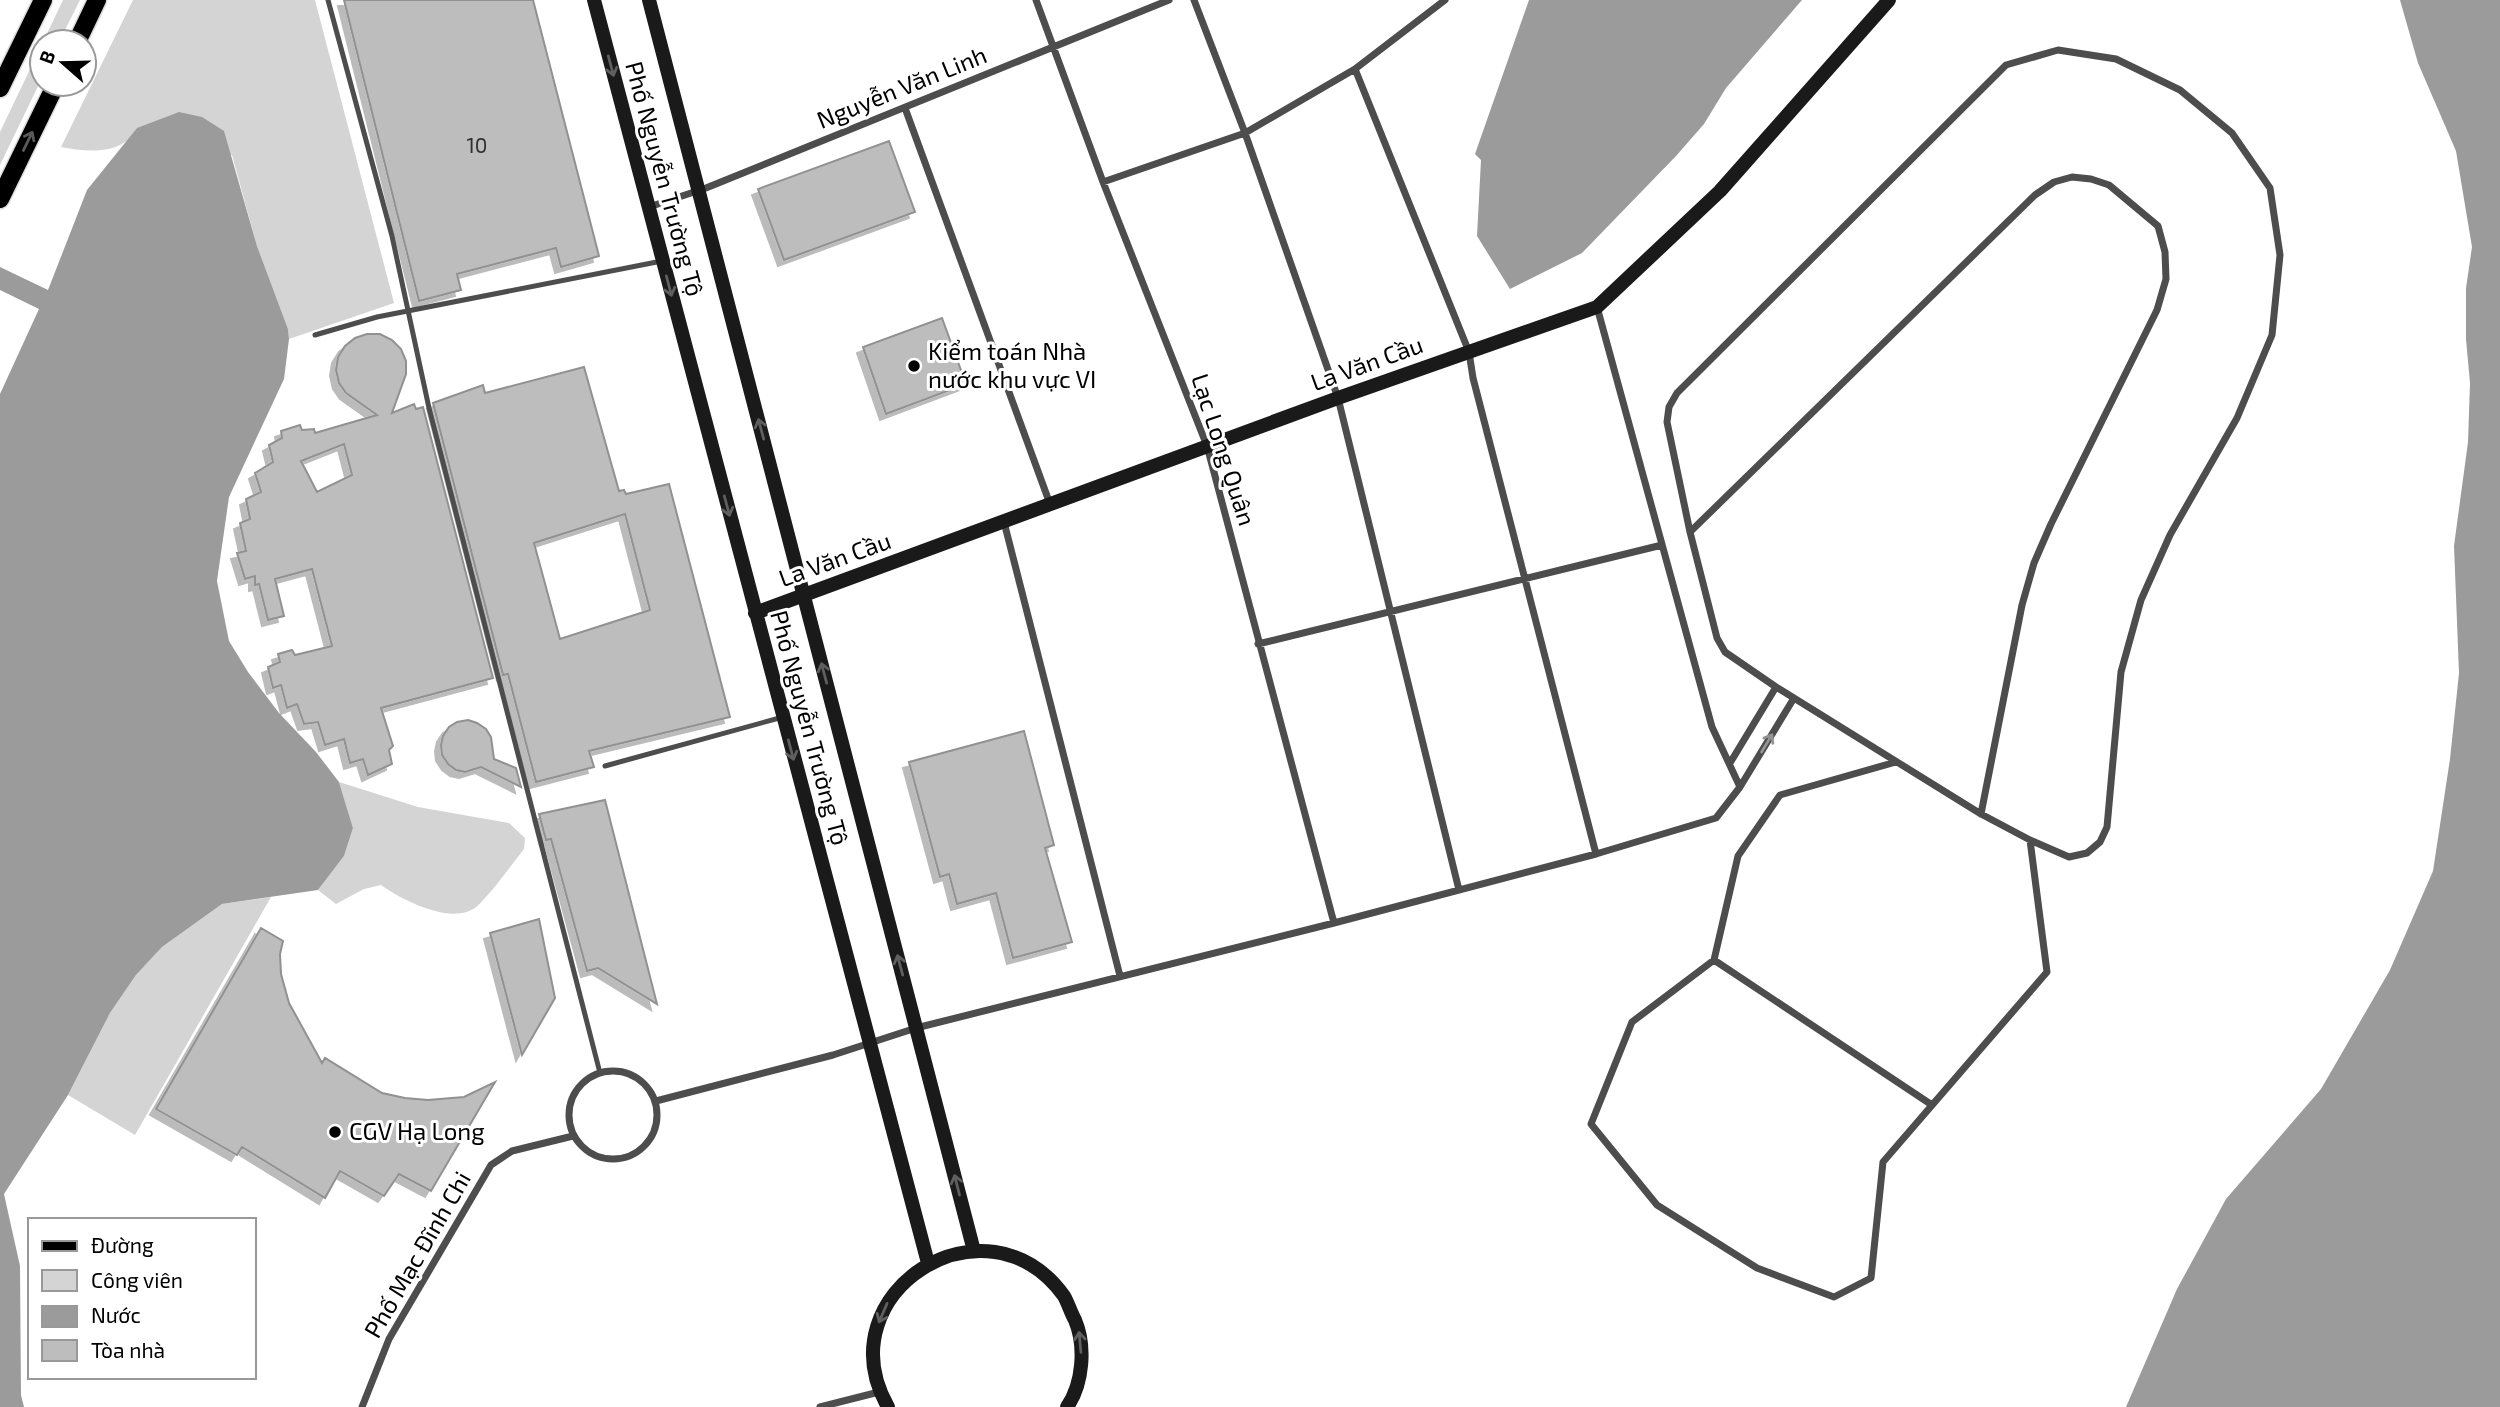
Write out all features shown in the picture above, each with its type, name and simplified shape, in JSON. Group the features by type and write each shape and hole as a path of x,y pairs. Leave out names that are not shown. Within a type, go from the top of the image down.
{"main road":[{"path":"0,88 43,0"},
{"path":"84,28 97,0"},
{"path":"0,199 49,98"}],"street":[{"name":"Phố Nguyễn Trường Tộ","path":"594,0 928,1263"},
{"name":"Phố Nguyễn Trường Tộ","path":"649,0 974,1251"},
{"name":"Lạc Long Quân","path":"1036,0 1103,182 1207,446 1334,923"},
{"name":"Nguyễn Văn Linh","path":"648,207 699,191 1169,0"},
{"path":"1194,0 1245,133 1338,398 1459,890"},
{"path":"1103,182 1245,133 1355,69 1445,0"},
{"name":"La Văn Cầu","path":"755,612 1338,398 1597,307 1720,191 1889,0"},
{"path":"2058,50 2116,59 2180,90 2232,132 2270,188 2280,255 2272,335 2237,418 2170,535 2141,600 2121,672 2107,827 2100,842 2087,853 2069,857 2030,841 1776,687 1724,652 1717,638 1690,532 1667,422 1669,407 1678,393 2006,65 2058,50"},
{"path":"1355,69 1469,352 1473,378 1596,854"},
{"path":"905,108 1051,504"},
{"path":"1690,532 2035,195 2054,182 2072,177 2109,185 2158,226 2165,252 2166,279 2157,310 2034,563 2022,605 1982,814"},
{"path":"1597,307 1712,727 1740,787"},
{"path":"1004,522 1120,976"},
{"path":"1258,644 1662,544"},
{"path":"1730,763 1776,687"},
{"path":"656,1101 686,1095 916,1028 1596,854 1716,818 1740,787 1794,698"},
{"path":"1896,762 1780,795 1738,856 1714,960 1632,1022 1591,1124 1657,1205 1757,1268 1834,1297 1871,1278 1883,1162 2048,972 2030,841"},
{"path":"1714,960 1933,1105"},
{"path":"611,1070 628,1073 642,1080 656,1101 656,1126 649,1143 637,1153 618,1160 603,1159 590,1154 573,1136 569,1121 570,1101 578,1087 600,1073 611,1070"},
{"name":"Phố Mạc Đĩnh Chi","path":"362,1407 389,1339 491,1165 512,1151 573,1136"},
{"path":"888,1407 879,1392 873,1363 875,1333 886,1305 904,1281 928,1263 950,1254 974,1251 1009,1255 1040,1271 1064,1297 1079,1329 1082,1364 1073,1399 1067,1407"},
{"path":"820,1407 879,1392"}],"lane":[{"path":"328,0 392,236 429,408 600,1073"},
{"path":"315,335 377,317 662,261"},
{"path":"605,766 783,717"}],"green space":[{"path":"63,0 80,0 66,28 50,28"},
{"path":"133,0 315,0 394,303 289,339 288,329 257,246 232,155 137,128 127,141 103,150 61,147 85,98 98,98 98,71"},
{"path":"28,73 28,98 32,98 0,165 0,132"},
{"path":"339,782 418,807 509,823 525,838 524,849 482,902 466,912 454,914 427,909 381,885 364,889 336,904 318,890 344,856 353,828"},
{"path":"271,897 135,1135 68,1095 110,1013 136,975 162,947 222,904"}],"water":[{"path":"1529,0 1802,0 1726,88 1704,124 1582,253 1510,289 1477,236 1481,160 1475,154"},
{"path":"2400,0 2500,0 2500,1407 2126,1407 2177,1289 2226,1199 2321,1089 2390,970 2433,871 2450,759 2459,673 2454,546 2468,442 2470,383 2466,339 2466,288 2472,247 2456,151 2418,63"},
{"path":"179,112 202,117 224,131 257,246 288,329 289,339 284,379 229,497 217,581 229,641 279,713 316,752 339,782 353,828 344,856 318,890 222,904 162,947 136,975 110,1013 68,1095 4,1194 20,1266 21,1395 24,1407 0,1407 0,394 39,309 0,290 0,267 48,290 87,190 137,128"}],"building":[{"path":"344,0 533,0 599,256 561,267 556,248 457,274 461,290 419,301"},
{"path":"889,141 915,212 784,260 758,189"},
{"name":"Kiểm toán Nhà nước khu vực VI","path":"942,318 966,384 886,414 863,347"},
{"path":"380,334 401,349 406,361 406,374 392,413 414,404 416,409 423,407 493,678 381,708 393,746 389,750 392,764 368,775 363,759 350,763 344,739 325,745 318,722 304,724 297,704 287,708 281,685 273,688 268,667 280,662 278,654 292,650 295,655 332,646 312,569 275,579 284,616 268,620 259,584 255,585 255,576 245,579 237,553 246,551 240,523 250,519 246,499 261,492 255,473 273,462 269,445 282,438 281,431 300,425 302,430 314,429 315,433 377,415 346,393 339,383 336,370 338,357 345,346 355,338","holes":["344,444 352,475 317,492 301,461"]},
{"path":"584,367 619,491 624,490 626,494 669,484 730,717 589,751 594,767 536,782 508,674 503,675 433,403 483,385 485,393","holes":["625,514 650,610 560,639 534,543"]},
{"path":"468,720 486,729 491,737 494,759 516,768 521,787 481,767 465,772 448,764 442,755 443,736 449,727"},
{"path":"1024,731 1054,845 1045,848 1072,942 1013,958 996,893 957,904 949,874 940,877 909,762"},
{"path":"605,800 657,1004 598,968 587,971 551,839 546,840 539,814"},
{"path":"539,919 555,998 522,1055 490,933"},
{"path":"261,928 283,941 280,954 281,974 289,1003 322,1063 325,1058 382,1093 405,1098 428,1100 464,1097 495,1082 431,1191 399,1174 384,1196 340,1171 325,1198 242,1147 237,1155 156,1109"}],"place":[{"name":"Kiểm toán Nhà nước khu vực VI","path":"914,366"},
{"name":"CGV Hạ Long","path":"335,1132"}]}
